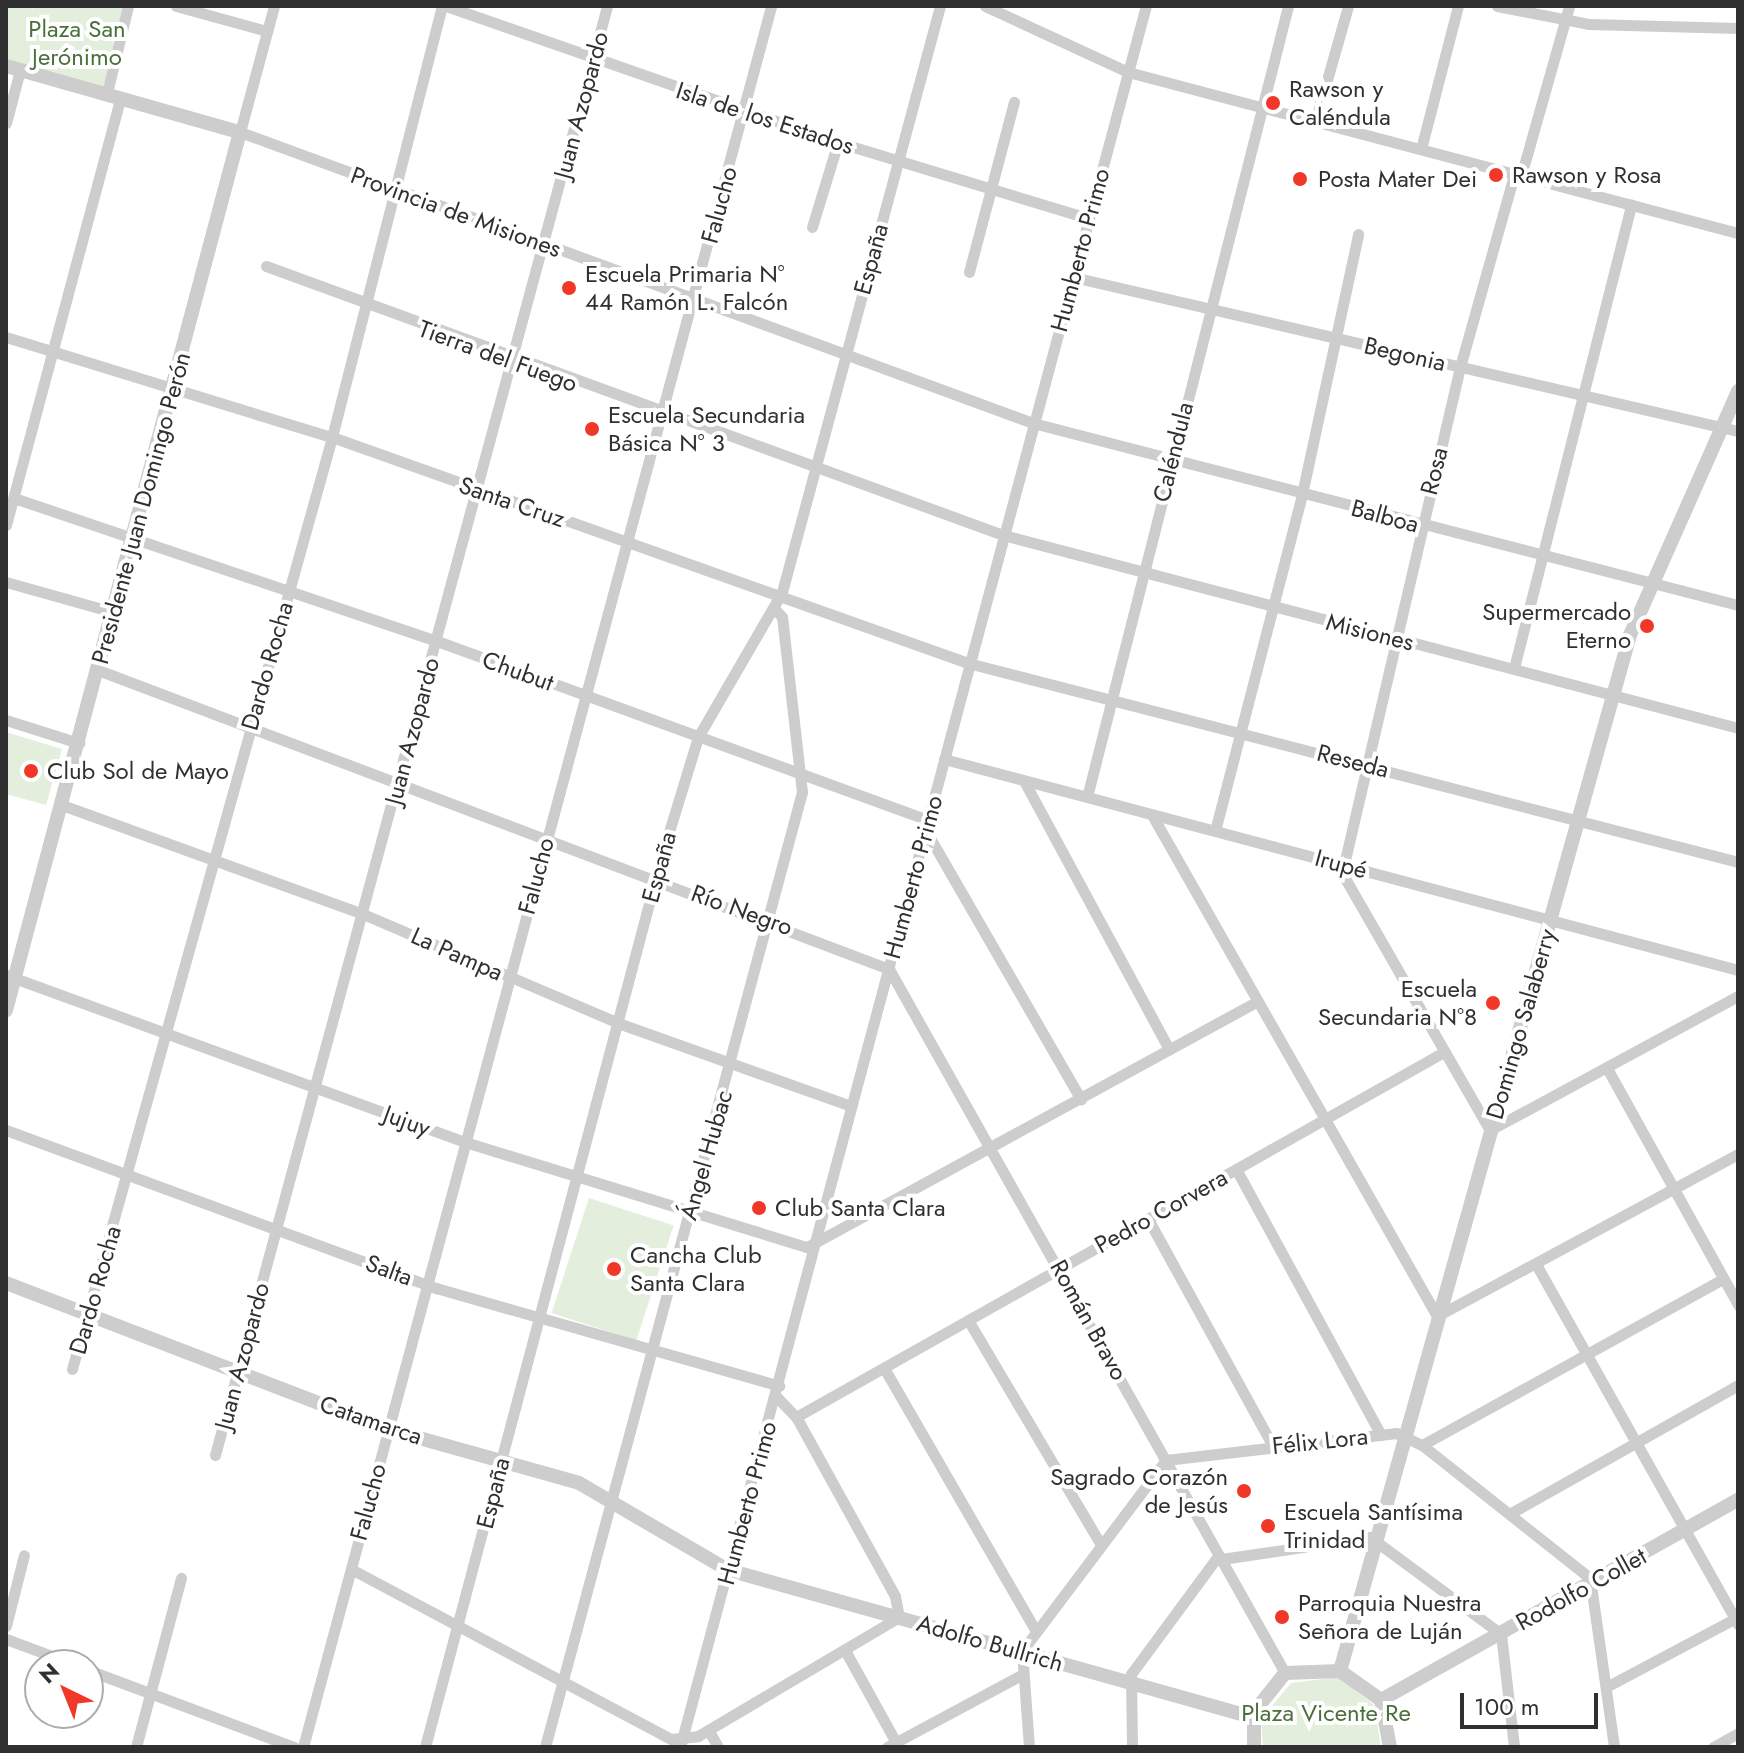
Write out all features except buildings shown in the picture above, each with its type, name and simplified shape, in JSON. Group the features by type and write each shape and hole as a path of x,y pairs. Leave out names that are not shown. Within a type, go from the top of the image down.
{"street":[{"path":"6,525 53,350 114,95 128,6"},
{"path":"176,6 267,31"},
{"name":"Presidente Juan Domingo Perón","path":"6,1010 10,976 79,743 274,6"},
{"name":"Isla de los Estados","path":"444,6 593,60 838,142 1088,218"},
{"name":"Dardo Rocha","path":"72,1369 167,1033 211,859 332,437 362,306 444,6"},
{"name":"Juan Azopardo","path":"215,1455 479,491 607,6"},
{"name":"Falucho","path":"303,1747 771,6"},
{"name":"España","path":"425,1747 656,879 698,737 777,603 940,6"},
{"path":"985,6 1128,72 1738,233"},
{"name":"Humberto Primo","path":"681,1743 778,1391 968,663 1146,6"},
{"name":"Caléndula","path":"1087,797 1288,6"},
{"path":"1315,122 1348,6"},
{"path":"1421,149 1458,6"},
{"path":"1497,6 1566,21 1738,28"},
{"name":"Rosa","path":"1341,863 1460,367 1569,6"},
{"path":"6,123 13,68 240,132"},
{"path":"969,272 1014,102"},
{"name":"Provincia de Misiones","path":"240,132 1033,423"},
{"path":"812,227 838,142"},
{"path":"1514,668 1579,394 1631,205"},
{"path":"1215,831 1302,494 1338,339 1358,234"},
{"name":"Tierra del Fuego","path":"266,266 512,362 1003,535"},
{"name":"Begonia","path":"1073,277 1738,431"},
{"name":"Santa Cruz","path":"6,337 173,384 332,437 626,542 777,603 968,663"},
{"name":"Domingo Salaberry","path":"1340,1671 1613,693 1650,586 1738,391"},
{"name":"Balboa","path":"1033,423 1650,586 1738,605"},
{"name":"Chubut","path":"14,498 134,535 437,641 804,776 927,826"},
{"name":"Misiones","path":"1003,535 1738,728"},
{"path":"6,582 113,612"},
{"name":"Ángel Hubac","path":"545,1747 731,1064 804,776 782,617 777,603"},
{"name":"Reseda","path":"968,663 1738,862"},
{"name":"Río Negro","path":"98,670 249,729 768,920 889,969"},
{"path":"6,720 79,743"},
{"name":"Irupé","path":"944,759 1738,968"},
{"path":"1024,781 1169,1049"},
{"name":"La Pampa","path":"62,805 363,914 618,1023 851,1106"},
{"path":"1152,815 1322,1121 1437,1316 1537,1266 1738,1154"},
{"path":"927,826 1081,1099"},
{"path":"1341,863 1442,1053 1490,1130 1608,1070 1738,996"},
{"name":"Román Bravo","path":"889,969 1060,1267 1285,1673"},
{"name":"Jujuy","path":"10,976 465,1142 690,1213 814,1246"},
{"path":"814,1246 1256,1002"},
{"name":"Pedro Corvera","path":"796,1417 1442,1053"},
{"path":"1608,1070 1738,1305"},
{"name":"Salta","path":"6,1130 427,1284 653,1348 778,1391"},
{"path":"1236,1169 1381,1435"},
{"path":"1148,1219 1273,1446"},
{"path":"1537,1266 1737,1619 1608,1686"},
{"path":"1422,1445 1723,1279"},
{"name":"Catamarca","path":"6,1283 387,1429 502,1457 612,1500 728,1570"},
{"path":"968,1320 1100,1543"},
{"path":"884,1368 1035,1630"},
{"path":"1511,1513 1738,1385"},
{"path":"351,1569 681,1743 709,1731 847,1654 899,1617 895,1596 796,1417 778,1391"},
{"path":"1405,1435 1511,1513 1593,1583 1614,1747"},
{"name":"Félix Lora","path":"1166,1460 1273,1446 1405,1435"},
{"path":"1029,1747 1021,1675 1022,1651 1100,1543 1166,1460"},
{"name":"Rodolfo Collet","path":"1381,1700 1738,1500"},
{"path":"1132,1747 1128,1682 1220,1557 1377,1538 1501,1634 1514,1747"},
{"path":"6,1626 24,1555"},
{"name":"Adolfo Bullrich","path":"728,1570 1252,1717"},
{"path":"136,1747 181,1578"},
{"path":"6,1639 33,1649"},
{"path":"847,1654 894,1745 1021,1675"},
{"path":"1254,1747 1252,1717 1285,1673 1340,1671 1381,1700 1390,1747"},
{"path":"104,1676 294,1747"},
{"path":"709,1731 718,1747"},
{"path":"1713,1747 1738,1733"}],"green space":[{"name":"Plaza San Jerónimo","path":"6,6 124,6 104,89 6,61"},
{"name":"Club Sol de Mayo","path":"6,732 62,749 46,805 6,794"},
{"name":"Cancha Club Santa Clara","path":"589,1198 674,1226 636,1341 552,1313"},
{"name":"Plaza Vicente Re","path":"1338,1677 1374,1705 1381,1747 1263,1747 1261,1719 1291,1683"}],"place":[{"name":"Rawson y Caléndula","path":"1273,103"},
{"name":"Rawson y Rosa","path":"1496,175"},
{"name":"Posta Mater Dei","path":"1300,179"},
{"name":"Escuela Primaria Nº 44 Ramón L. Falcón","path":"569,288"},
{"name":"Escuela Secundaria Básica Nº 3","path":"592,429"},
{"name":"Supermercado Eterno","path":"1647,626"},
{"name":"Club Sol de Mayo","path":"31,771"},
{"name":"Escuela Secundaria N°8","path":"1493,1003"},
{"name":"Club Santa Clara","path":"759,1208"},
{"name":"Cancha Club Santa Clara","path":"614,1269"},
{"name":"Sagrado Corazón de Jesús","path":"1244,1491"},
{"name":"Escuela Santísima Trinidad","path":"1268,1526"},
{"name":"Parroquia Nuestra Señora de Luján","path":"1282,1617"}]}
